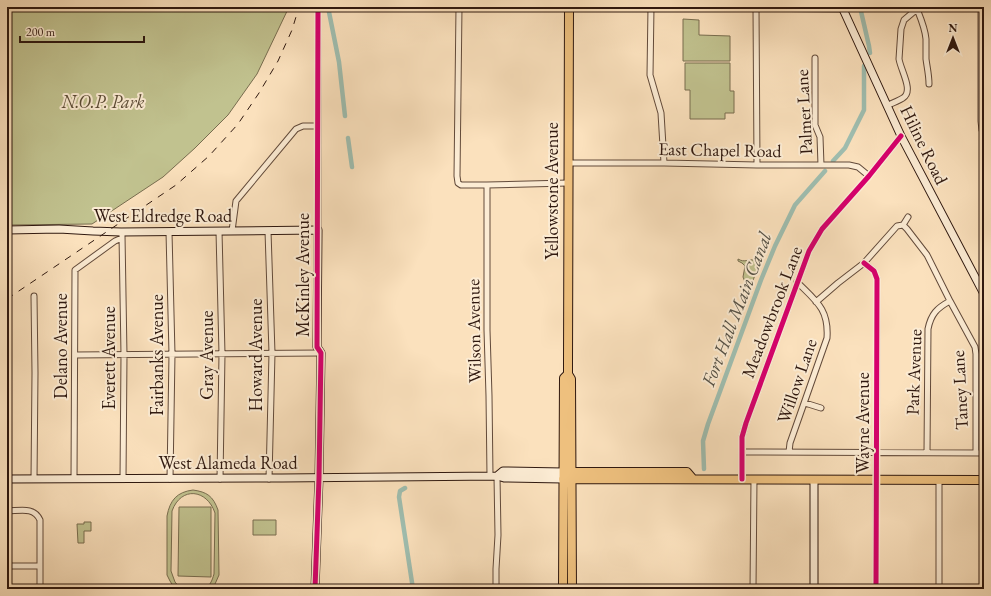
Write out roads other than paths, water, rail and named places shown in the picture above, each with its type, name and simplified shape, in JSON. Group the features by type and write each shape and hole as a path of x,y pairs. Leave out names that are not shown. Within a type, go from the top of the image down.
{"main road":[{"name":"Yellowstone Avenue","path":"563,589 571,379 568,374 569,7"},
{"name":"Yellowstone Avenue","path":"568,475 572,589"},
{"path":"568,475 693,479 984,480"}],"street":[{"name":"McKinley Avenue","path":"315,589 321,352 317,347 318,7"},
{"path":"459,7 458,183 461,185 568,184"},
{"path":"664,163 662,113 650,75 651,7 842,8"},
{"path":"981,7 981,121 984,134"},
{"path":"756,8 757,165"},
{"name":"Hiline Road","path":"842,8 901,136 984,294"},
{"path":"888,105 904,98 908,93 908,87 899,59 901,29 904,20 917,9 925,30 929,84"},
{"name":"Palmer Lane","path":"815,58 815,125 820,137 821,164"},
{"path":"929,76 936,75"},
{"path":"232,231 236,201 296,129 303,126 318,126"},
{"name":"Meadowbrook Lane","path":"742,479 742,437 746,423 809,251 822,229 869,176 901,136"},
{"name":"East Chapel Road","path":"569,163 849,165 858,168 869,176"},
{"name":"Wilson Avenue","path":"487,185 487,330 493,476 498,535 496,589"},
{"path":"816,302 864,263 897,226 903,225 908,217"},
{"name":"Taney Lane","path":"903,225 927,255 975,347 976,453"},
{"name":"West Eldredge Road","path":"7,230 59,229 93,231 122,235 169,232 318,230"},
{"name":"Gray Avenue","path":"219,231 222,354 220,479"},
{"name":"Howard Avenue","path":"268,231 272,353 269,478"},
{"name":"Fairbanks Avenue","path":"169,232 172,354 170,479"},
{"name":"Everett Avenue","path":"122,235 124,355 123,479"},
{"name":"Delano Avenue","path":"74,479 75,270 122,235"},
{"name":"Wayne Avenue","path":"864,263 874,271 876,279 876,589"},
{"name":"Willow Lane","path":"790,452 790,443 827,338 828,328 821,308 797,282"},
{"path":"34,296 34,478"},
{"name":"Park Avenue","path":"927,452 928,329 934,312 950,301"},
{"path":"75,356 321,352"},
{"path":"804,403 822,408"},
{"path":"742,452 984,453"},
{"name":"West Alameda Road","path":"7,478 220,479 493,476 503,471 568,475"},
{"path":"753,589 754,479"},
{"path":"814,480 814,589"},
{"path":"939,480 939,589"},
{"path":"7,511 32,511 38,515 40,520 40,589"},
{"path":"7,566 40,566"}],"waterway":[{"path":"328,7 339,62 345,116"},
{"name":"Fort Hall Main Canal","path":"860,7 870,53"},
{"name":"Fort Hall Main Canal","path":"833,161 845,148 864,110 864,66"},
{"path":"348,138 352,167"},
{"name":"Fort Hall Main Canal","path":"704,469 703,441 708,424 761,280 775,246 795,205 825,171"},
{"path":"405,488 400,491 399,497 413,589"}],"railway":[{"path":"7,299 176,185 209,156 238,124 259,93 278,61 292,30 299,7"}],"park label":[{"name":"N.O.P. Park","path":"103,102"}]}
